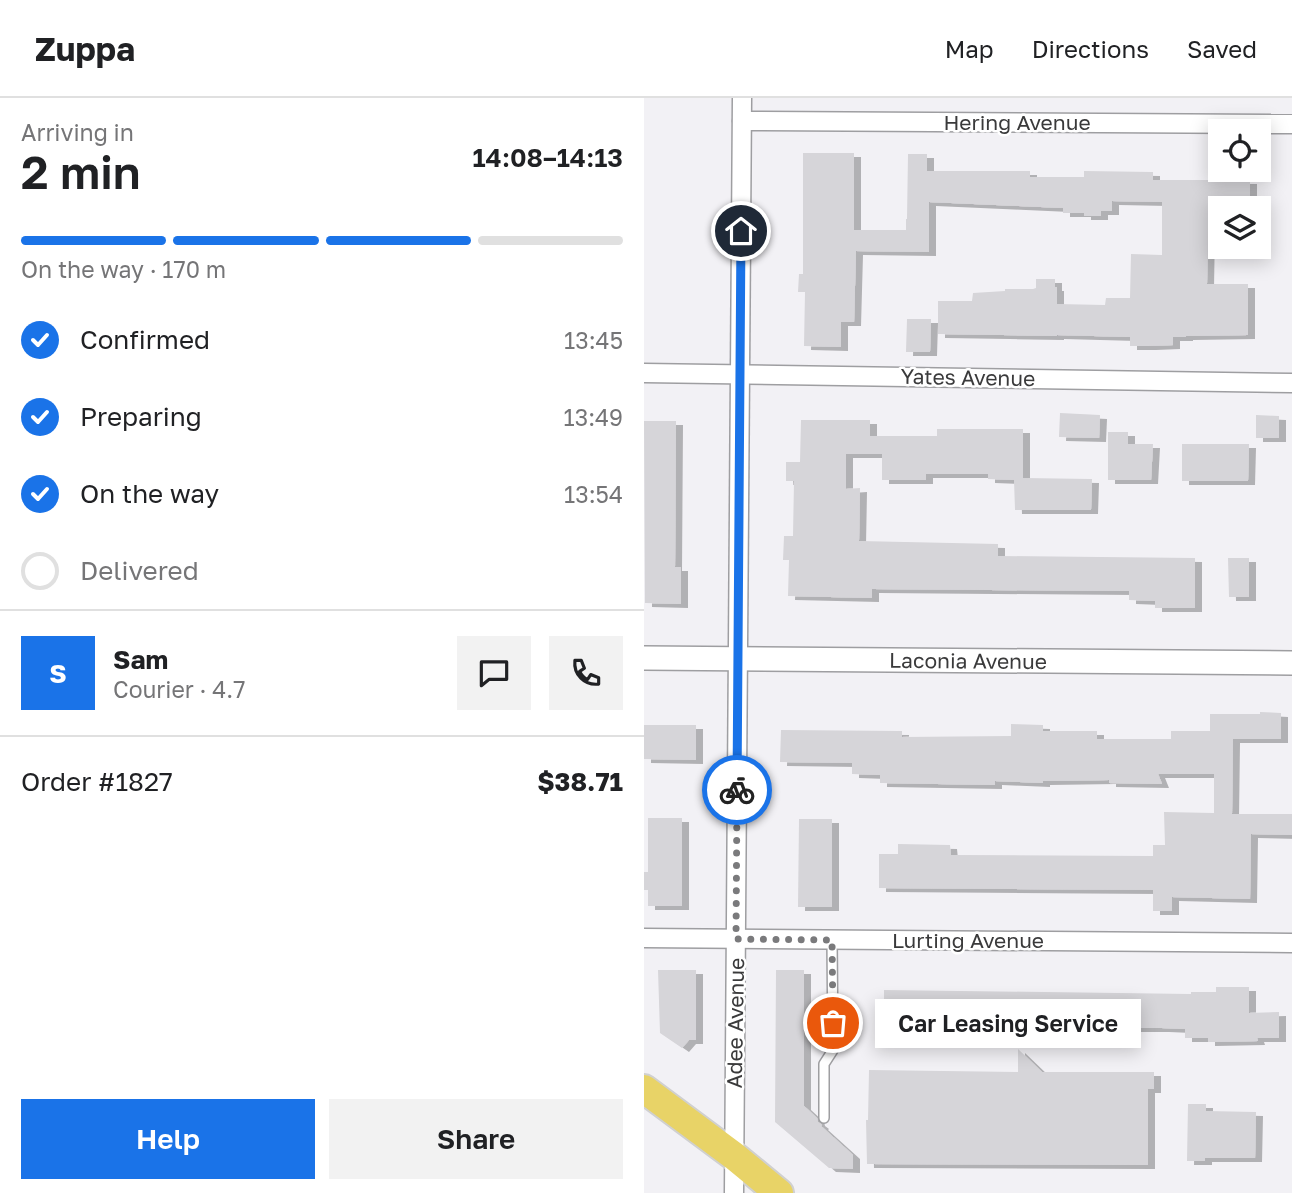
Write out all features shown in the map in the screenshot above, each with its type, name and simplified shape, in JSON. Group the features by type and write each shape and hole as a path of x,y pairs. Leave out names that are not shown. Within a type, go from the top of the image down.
{"main road":[{"path":"644,1089 779,1193"}],"street":[{"name":"Adee Avenue","path":"734,1193 742,98"},
{"name":"Hering Avenue","path":"742,121 1292,124"},
{"name":"Yates Avenue","path":"644,373 1292,383"},
{"name":"Laconia Avenue","path":"644,658 1292,663"},
{"name":"Lurting Avenue","path":"644,939 1292,943"}],"lane":[{"path":"824,1118 824,1065 833,1050 832,940"}],"building":[{"path":"803,153 854,153 854,230 906,230 908,154 927,154 927,171 1030,171 1030,177 1084,177 1084,171 1153,172 1153,180 1250,182 1250,196 1208,196 1207,284 1248,284 1248,335 1173,337 1173,345 1130,346 1130,337 938,334 938,301 972,301 973,293 1033,289 1036,288 1036,279 1055,279 1057,304 1105,305 1106,298 1130,298 1131,254 1162,255 1162,202 1112,201 1112,211 1101,211 1101,216 1084,216 1084,213 1063,213 1063,208 929,202 929,252 856,251 854,322 841,322 841,347 804,346 805,292 798,292 799,274 803,274"},
{"path":"907,319 931,319 930,352 906,352"},
{"path":"1060,413 1100,415 1099,438 1059,437"},
{"path":"1256,415 1279,416 1279,438 1256,438"},
{"path":"801,420 870,420 870,436 937,436 937,429 1023,429 1023,478 1092,479 1091,510 1015,510 1014,480 988,479 988,474 926,474 926,480 882,480 882,454 846,454 846,489 860,488 859,541 998,544 998,556 1195,558 1195,608 1155,608 1155,601 1129,600 1129,591 872,589 872,598 788,596 789,560 783,560 784,536 793,536 794,481 786,481 786,462 800,462"},
{"path":"644,421 676,421 675,567 681,567 681,604 645,603"},
{"path":"1108,432 1128,432 1128,444 1153,444 1151,480 1108,480"},
{"path":"1182,444 1249,444 1248,481 1182,481"},
{"path":"1228,558 1249,558 1249,597 1229,597"},
{"path":"1281,713 1281,739 1233,739 1232,814 1292,814 1292,835 1251,834 1250,899 1172,897 1172,911 1153,911 1153,890 879,888 879,854 898,854 898,844 950,845 951,855 1153,856 1153,845 1165,845 1164,812 1214,813 1214,774 1158,774 1162,784 1109,783 1109,780 1043,783 995,781 995,785 880,783 880,775 852,774 852,763 780,762 781,730 902,731 902,737 1011,736 1011,724 1043,725 1043,731 1097,731 1097,739 1171,739 1171,731 1210,731 1210,714"},
{"path":"644,725 696,725 696,760 644,759"},
{"path":"648,818 682,818 682,906 648,906 648,890 644,890 644,872 648,872"},
{"path":"799,819 832,819 832,907 798,907"},
{"path":"658,970 696,970 696,1040 689,1040 682,1048 660,1033"},
{"path":"776,970 804,970 804,1106 817,1118 821,1126 853,1155 853,1169 829,1168 775,1122"},
{"path":"1216,987 1249,987 1249,1013 1279,1012 1279,1038 1208,1042 1208,1038 1185,1038 1185,1029 1162,1028 1108,1028 1108,1034 1090,1034 1090,1028 1033,1027 1032,1034 884,1033 884,990 1191,994 1216,992"},
{"path":"1018,1049 1042,1072 1154,1072 1154,1089 1148,1089 1148,1165 867,1164 869,1070 1018,1072"},
{"path":"1188,1104 1206,1104 1206,1111 1256,1112 1255,1158 1205,1158 1205,1161 1187,1161"}],"way so far":[{"path":"737,790 736,939 832,940 833,1023"}],"place":[{"name":"Car Leasing Service","path":"833,1023"}],"route":[{"path":"737,790 741,231"}]}
